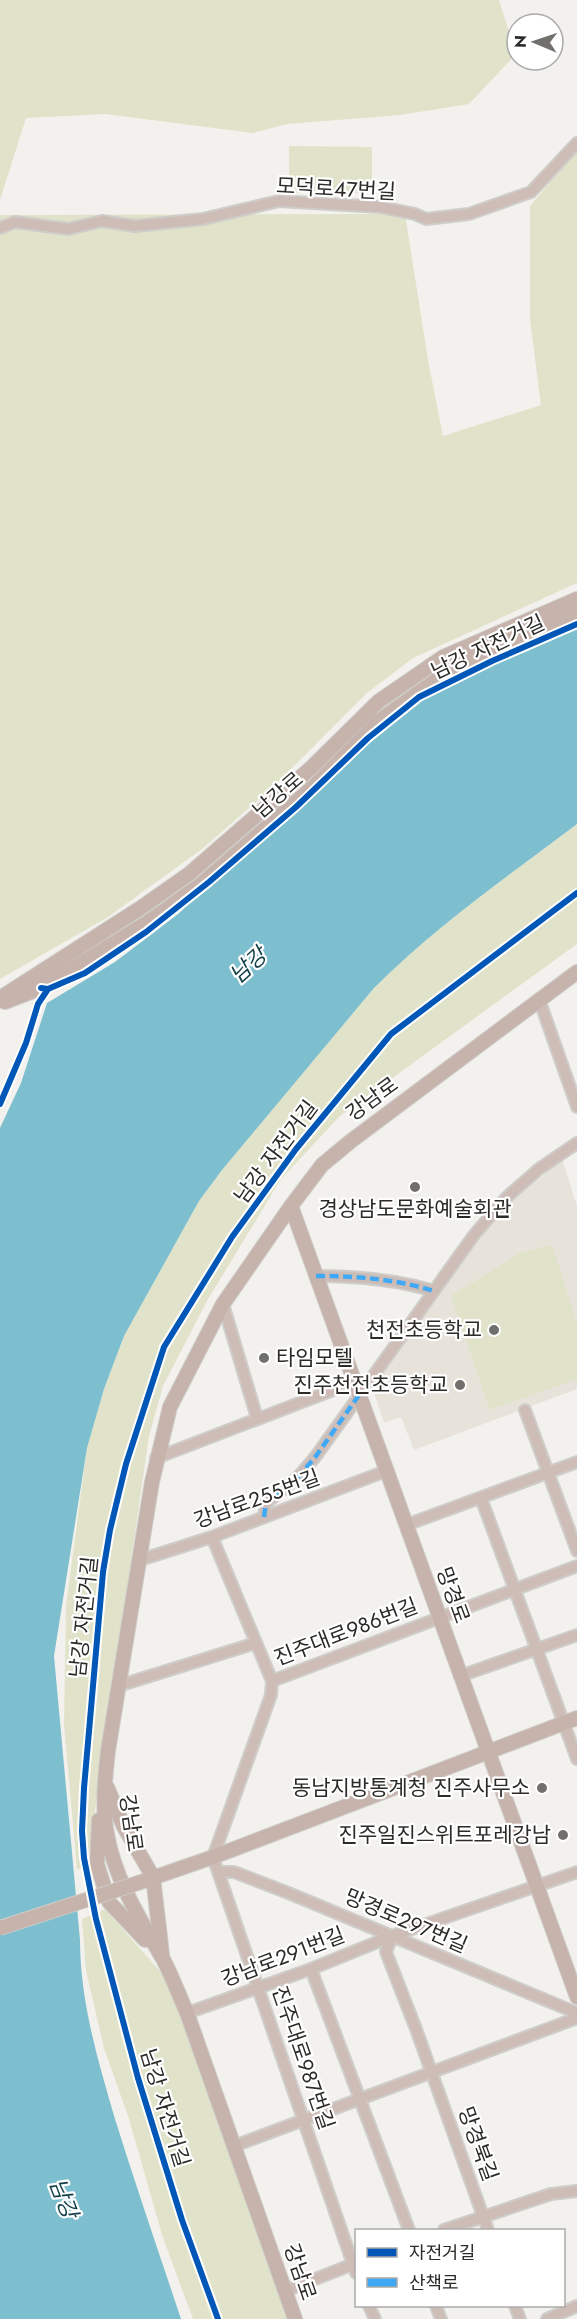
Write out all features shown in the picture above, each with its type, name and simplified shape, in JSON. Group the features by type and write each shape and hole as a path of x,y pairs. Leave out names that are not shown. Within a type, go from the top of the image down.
{"street":[{"name":"모덕로47번길","path":"0,228 15,222 68,230 102,221 135,226 203,219 279,201 380,207 415,214 426,219 469,214 531,192 577,143"},
{"name":"남강로","path":"0,998 139,909 189,874 310,768 379,701 443,657 577,599"},
{"name":"남강로","path":"0,1004 41,988 148,922 200,885 314,786 380,720 453,668 577,613"},
{"name":"강남로","path":"295,2319 187,2013 163,1959 129,1899 114,1863 106,1833 105,1782 118,1686 156,1458 170,1407 223,1304 322,1165 577,972"},
{"path":"539,999 577,1107"},
{"path":"264,1517 266,1503 299,1476 316,1456 357,1388 434,1291 474,1235 507,1197 539,1169 577,1143"},
{"name":"망경로","path":"291,1206 577,1997"},
{"path":"316,1276 373,1278 404,1282 434,1291"},
{"path":"223,1304 257,1418"},
{"path":"156,1458 257,1418 357,1388"},
{"path":"525,1410 577,1551"},
{"path":"406,1525 577,1462"},
{"name":"강남로255번길","path":"140,1560 212,1536 386,1471"},
{"path":"481,1498 536,1650 570,1721 577,1759"},
{"path":"212,1536 272,1681"},
{"name":"진주대로986번길","path":"213,1857 270,1695 272,1681 577,1566"},
{"path":"460,1676 577,1635"},
{"path":"118,1686 256,1643"},
{"path":"0,1928 213,1857 570,1721"},
{"path":"105,1782 124,1827 153,1877 163,1959"},
{"path":"105,1782 100,1796 97,1864 109,1902 163,1959"},
{"name":"진주대로987번길","path":"213,1857 355,2267"},
{"name":"망경로297번길","path":"219,1872 234,1872 577,2013"},
{"name":"강남로291번길","path":"187,2013 311,1969 392,1936 577,1872"},
{"path":"392,1936 386,1952 430,2071"},
{"path":"311,1969 409,2229"},
{"path":"234,2145 577,2018"},
{"name":"망경북길","path":"430,2071 489,2229"},
{"path":"447,2229 551,2194 577,2191"},
{"path":"285,2291 355,2267"},
{"path":"547,2319 577,2306"}],"shaded area":[{"name":"천전초등학교","path":"562,1159 577,1206 577,1389 414,1450 401,1417 384,1423 372,1387 393,1354 477,1242 510,1204"}],"green space":[{"path":"0,0 499,0 505,19 505,66 469,104 400,115 287,124 253,133 105,114 26,118 0,200"},
{"path":"289,146 372,147 372,193 289,193"},
{"path":"577,150 577,583 413,658 367,693 272,788 202,849 108,917 0,979 0,215 405,214 428,360 443,436 541,405 530,320 530,206"},
{"path":"577,824 577,944 340,1116 281,1179 207,1301 163,1386 149,1436 87,1867 77,1869 64,1724 66,1606 87,1448 104,1389 124,1336 199,1201 222,1170 374,988 447,923"},
{"path":"552,1245 577,1322 577,1379 490,1410 451,1296 520,1253"},
{"path":"105,1909 166,1978 290,2319 193,2319 162,2235 129,2119 104,2048 86,1971 82,1919"}],"water":[{"name":"남강","path":"577,611 577,824 447,923 374,988 222,1170 199,1201 124,1336 104,1389 87,1448 54,1656 83,1986 87,2008 96,2053 115,2119 181,2319 0,2319 0,1128 21,1083 47,1003 115,962 178,914 425,683"}],"marked path":[{"path":"316,1276 376,1279 434,1291"},
{"path":"264,1517 266,1503 299,1476 359,1395"}],"cycle path":[{"name":"남강 자전거길","path":"48,989 85,973 146,932 209,882 296,807 368,738 419,697 492,661 577,624"},
{"name":"남강 자전거길","path":"218,2319 182,2220 138,2078 96,1919 84,1858 82,1831 84,1788 103,1572 110,1530 126,1464 164,1347 232,1237 296,1149 391,1034 577,893"},
{"path":"0,1104 26,1043 38,1004 48,989 41,988"}],"place":[{"name":"경상남도문화예술회관","path":"415,1187"},
{"name":"천전초등학교","path":"494,1330"},
{"name":"타임모텔","path":"264,1358"},
{"name":"진주천전초등학교","path":"460,1385"},
{"name":"동남지방통계청 진주사무소","path":"542,1788"},
{"name":"진주일진스위트포레강남","path":"563,1835"}]}
